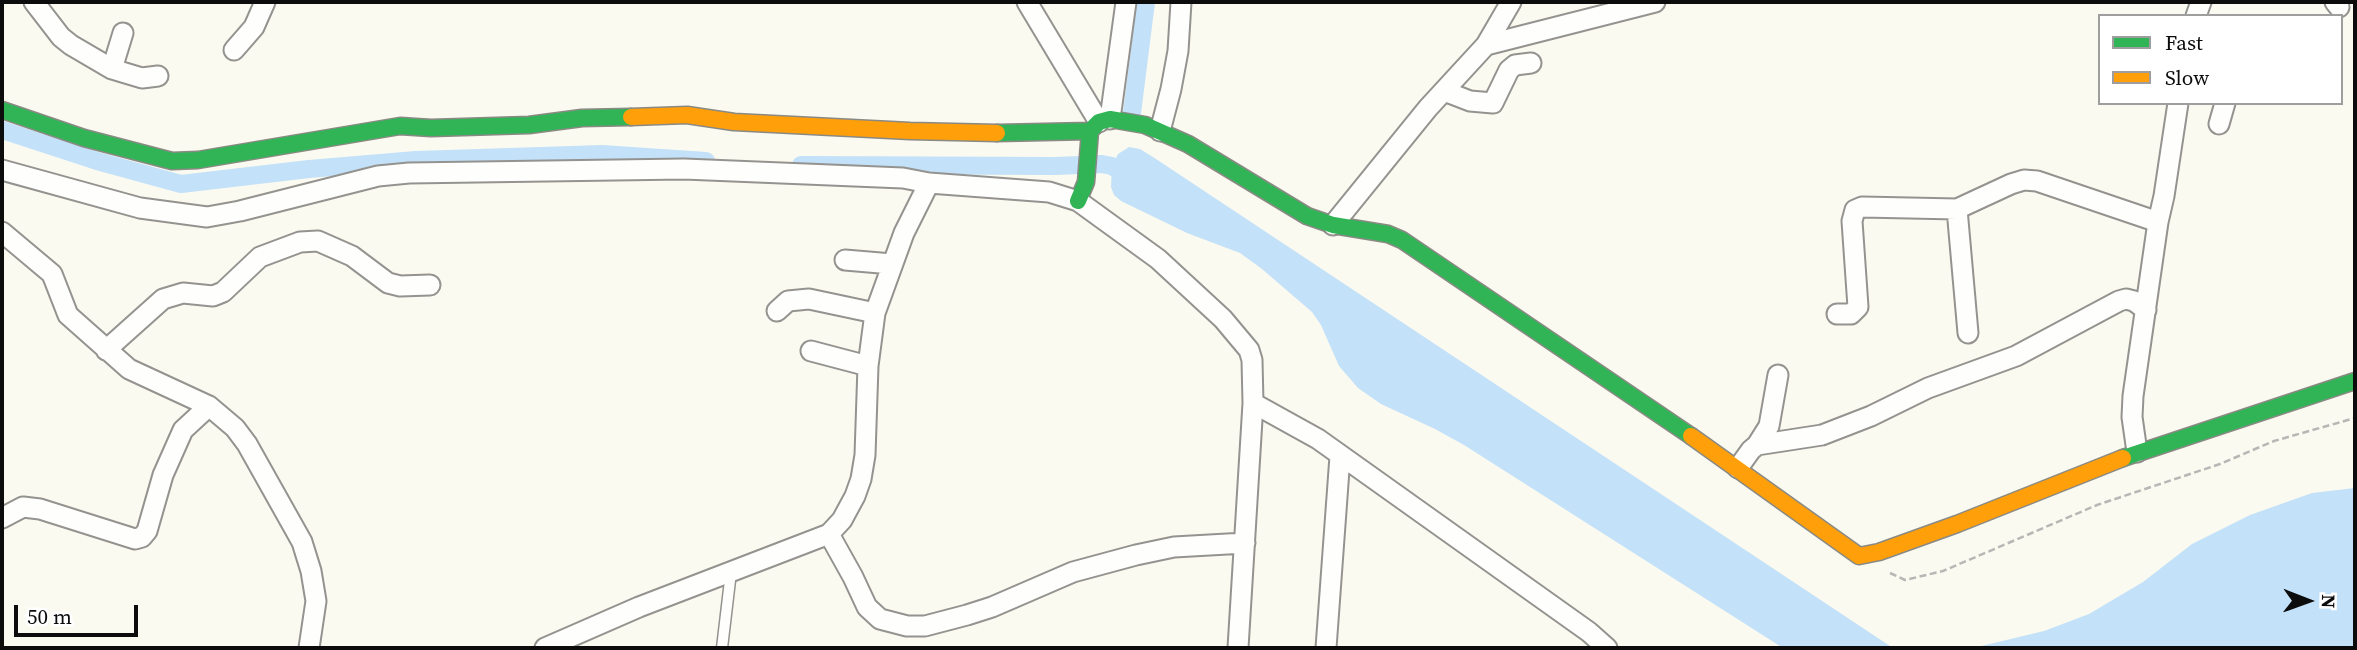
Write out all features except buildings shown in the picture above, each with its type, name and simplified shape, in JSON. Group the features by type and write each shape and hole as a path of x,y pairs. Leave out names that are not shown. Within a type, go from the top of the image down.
{"street":[{"path":"34,2 61,37 112,69 142,78 158,76"},
{"path":"234,50 254,27 265,2"},
{"path":"1027,2 1097,129"},
{"path":"1082,192 1126,2"},
{"path":"1160,131 1174,76 1181,2"},
{"path":"1334,225 1444,91 1486,45 1511,2"},
{"path":"1486,45 1655,2"},
{"path":"112,69 123,33"},
{"path":"1444,91 1470,101 1493,103 1510,70 1515,65 1531,63"},
{"path":"2137,452 2132,417 2133,396 2178,105"},
{"path":"2219,124 2224,105"},
{"path":"2,110 84,138 172,161 198,160 400,126 431,128 529,125 582,118 687,115 734,122 1012,133 1145,125 1188,144 1307,216 1334,225 1373,230 1402,240 1738,468 1859,556 1879,552 1957,524 2137,452 2355,381"},
{"path":"2,170 140,208 207,217 378,176 409,173 684,169 903,178 929,183 1082,192 1223,319 1248,350 1252,360 1253,403 1238,648"},
{"path":"1837,314 1851,314 1858,307 1852,221 1855,210 1862,206 1957,209 2024,180 2037,181 2158,222"},
{"path":"545,648 639,607 829,534 842,520 855,496 865,454 868,366 875,313 892,264 929,183"},
{"path":"1957,209 1968,333"},
{"path":"2,232 52,274 68,315 106,350 140,376 209,406 235,428 247,444 302,542 312,571 316,601 309,648"},
{"path":"106,350 163,299 183,293 213,296 223,292 260,257 300,242 318,242 352,256 388,283 400,286 430,285"},
{"path":"845,260 892,264"},
{"path":"777,311 788,301 809,299 875,313"},
{"path":"1757,445 1822,435 1871,416 1928,388 2015,356 2119,301 2134,301 2146,310"},
{"path":"811,351 868,366"},
{"path":"1738,468 1769,426 1779,375"},
{"path":"2,518 23,507 40,509 135,539 142,537 147,531 166,466 183,430 188,396"},
{"path":"1253,403 1318,439 1588,632 1606,648"},
{"path":"183,430 209,406"},
{"path":"1326,648 1340,456"},
{"path":"829,534 867,607 880,619 907,626 925,626 967,615 1073,572 1136,555 1174,547 1245,543"}],"lane":[{"path":"722,648 731,572"}],"path":[{"path":"1859,556 1899,578 1918,579 1943,572 2097,505 2220,464 2274,441 2355,418"}],"water":[{"path":"1129,147 1140,149 1153,157 1893,648 1783,648 1464,445 1381,404 1358,388 1339,366 1321,325 1312,312 1262,269 1240,253 1187,233 1114,195 1111,187 1112,166 1118,154"},
{"path":"2355,488 2355,648 1973,648 2044,631 2089,614 2143,582 2192,544 2250,515 2312,493"}],"waterway":[{"path":"1132,113 1146,2"},
{"path":"2,130 97,161 181,184 416,160 602,154 706,161"},
{"path":"801,165 1102,164 1112,166 1133,179"}],"traffic: fast":[{"path":"2,110 84,138 172,161 198,160 400,126 431,128 529,125 582,118 631,117"},
{"path":"1078,201 1086,182 1090,131 1099,122 1110,119 1145,125 1188,144 1307,216 1333,225 1388,234 1402,240 1691,436"},
{"path":"997,133 1090,131"},
{"path":"2123,458 2355,381"}],"traffic: slow":[{"path":"631,117 687,115 734,122 997,133"},
{"path":"1691,436 1859,556 1879,552 1957,524 2123,458"}]}
